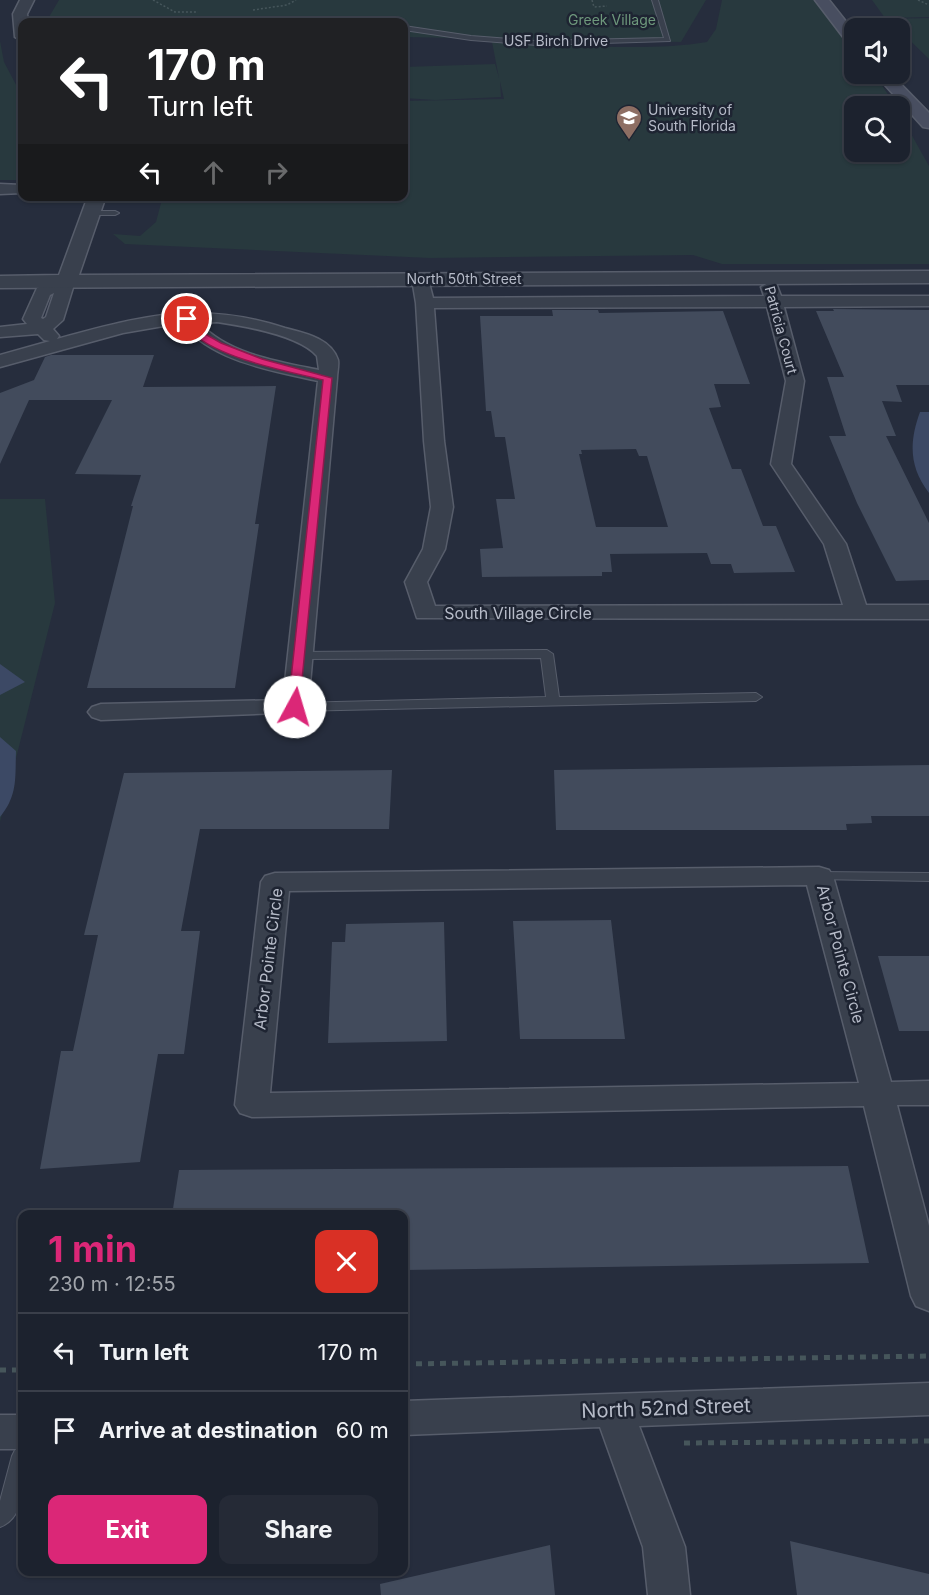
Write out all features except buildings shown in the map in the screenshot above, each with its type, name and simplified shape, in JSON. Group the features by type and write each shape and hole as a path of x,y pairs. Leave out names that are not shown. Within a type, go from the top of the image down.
{"main road":[{"path":"822,0 844,29"},
{"path":"892,84 929,123"}],"street":[{"path":"20,18 27,0"},
{"path":"0,189 18,189"},
{"path":"0,332 43,328 54,320 95,205"},
{"name":"North 50th Street","path":"0,282 929,277"},
{"name":"Patricia Court","path":"767,278 776,303 795,381 782,447 781,464 792,484 835,544 857,613"},
{"name":"South Village Circle","path":"420,279 425,303 434,441 442,507 434,549 416,582 425,614 929,612"},
{"path":"425,303 929,302"},
{"path":"187,319 195,332 218,345 258,361 327,378"},
{"path":"0,361 149,321 187,319 244,320 309,340 325,351 329,361 295,707 101,712"},
{"path":"43,328 58,346"},
{"name":"Arbor Pointe Circle","path":"929,1093 878,1094 252,1105 275,882 819,876 878,1094 929,1296"},
{"name":"North 52nd Street","path":"408,1418 929,1399"},
{"path":"616,1410 622,1438 664,1547 669,1595"},
{"path":"0,1432 18,1432"}],"lane":[{"name":"USF Birch Drive","path":"408,29 471,38 536,43 668,40 655,0"},
{"path":"95,205 115,213"},
{"path":"300,656 547,654 553,701"},
{"path":"295,707 756,697"},
{"path":"819,876 929,877"},
{"path":"0,1518 13,1494 18,1473"}],"path":[{"path":"592,0 594,6 607,6"},
{"path":"918,0 929,5"},
{"path":"408,1364 929,1356"},
{"path":"0,1370 18,1370"},
{"path":"681,1442 690,1446 929,1440"}],"green space":[{"name":"Greek Village","path":"59,0 706,0 681,42 408,37 408,18 48,18"},
{"name":"University of South Florida","path":"722,0 817,0 844,35 844,84 881,84 889,96 844,96 844,162 910,162 910,132 929,166 929,264 722,264 693,255 430,258 125,244 113,234 140,236 156,222 161,203 151,201 408,201 408,101 504,99 500,81 501,97 435,100 408,98 408,67 495,64 499,78 492,42 655,47 707,42 716,29"},
{"path":"872,0 929,0 929,17 885,18"},
{"path":"910,18 929,18 929,59 910,40"},
{"path":"0,41 4,62 18,88 18,180 0,180"},
{"path":"0,499 45,499 55,603 0,822"}],"water":[{"path":"920,412 929,412 929,493 914,464 914,434"},
{"path":"0,664 25,682 0,695"},
{"path":"0,737 16,751 13,794 0,817"}],"place":[{"name":"University of South Florida","path":"629,141"}],"route":[{"path":"187,319 195,332 218,345 258,361 327,378 295,707"}]}
